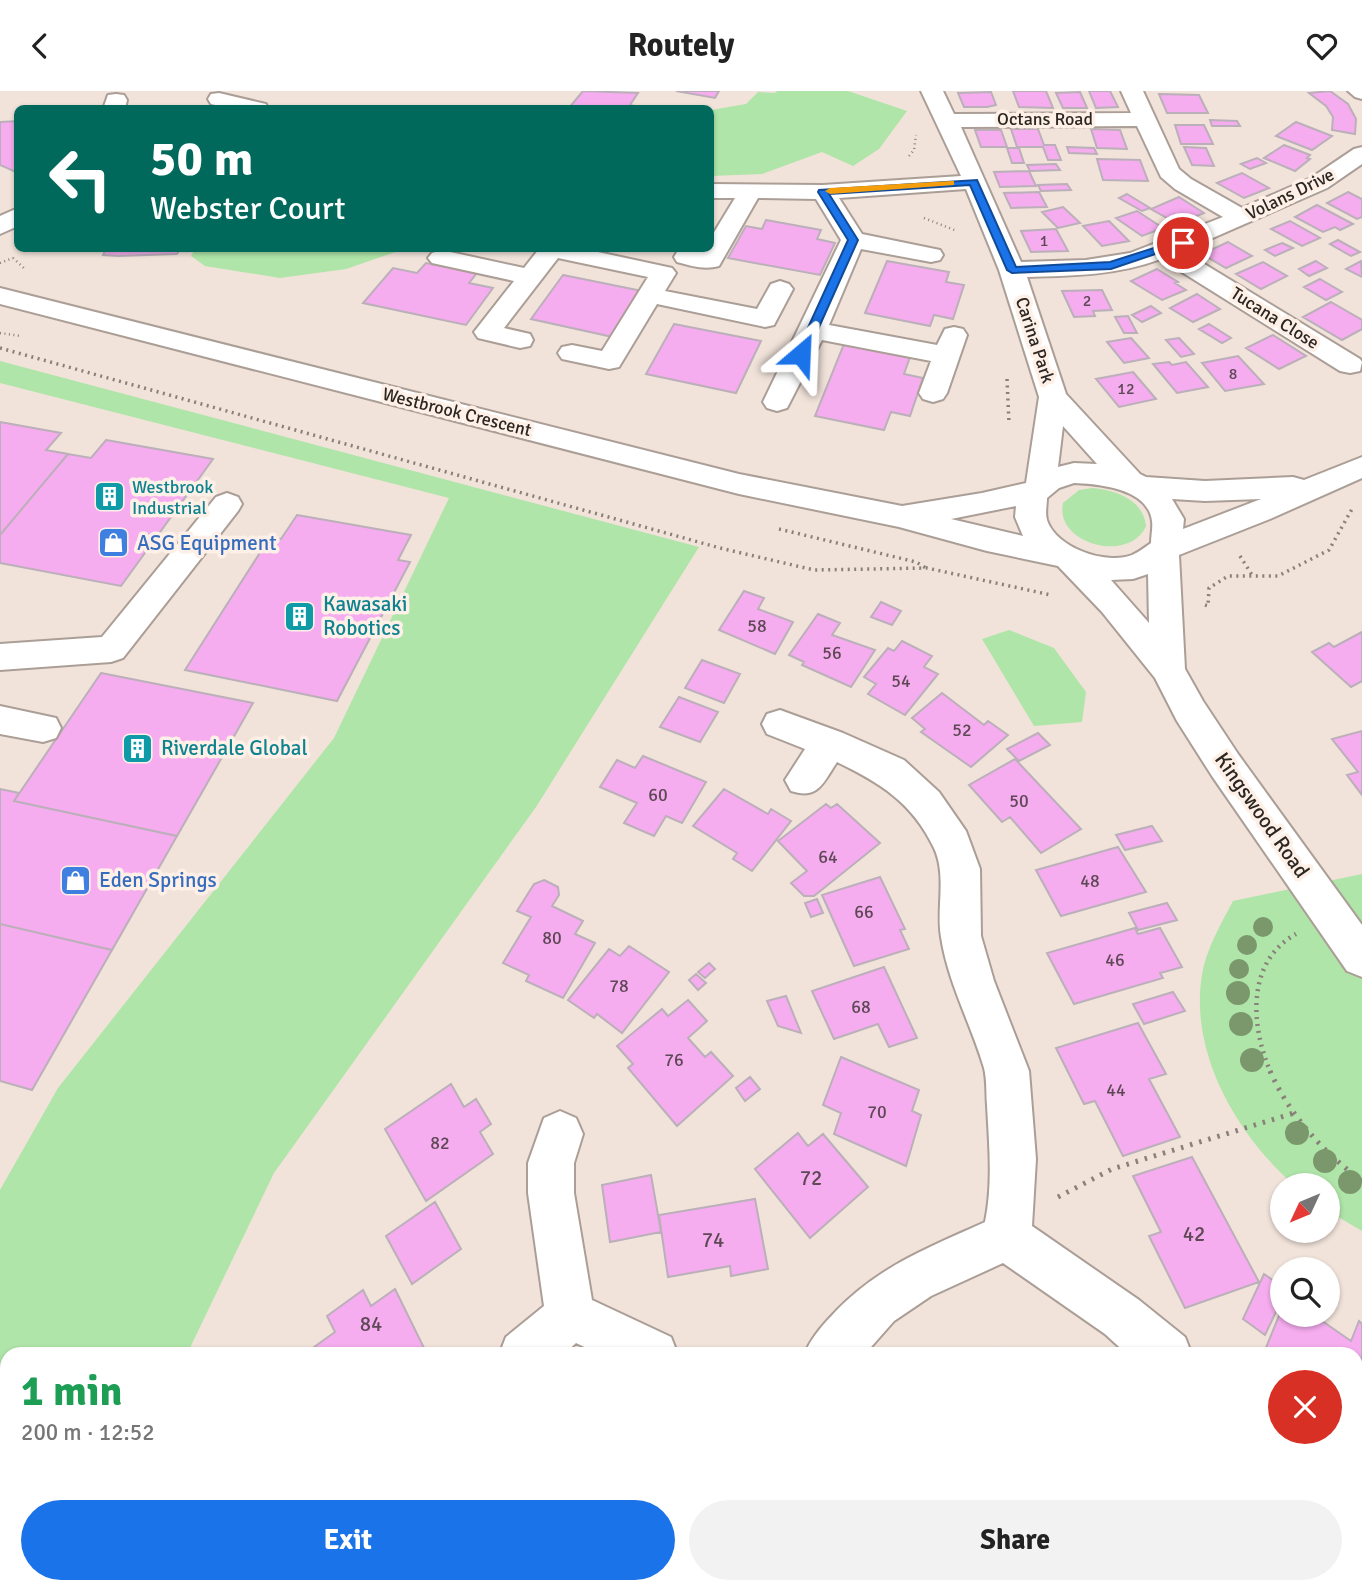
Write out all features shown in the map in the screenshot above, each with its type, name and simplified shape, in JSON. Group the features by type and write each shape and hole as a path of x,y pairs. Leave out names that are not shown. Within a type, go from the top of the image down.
{"street":[{"name":"Carina Park","path":"932,91 1012,270 1053,397 1135,484"},
{"path":"1132,91 1169,172 1242,218"},
{"path":"217,99 242,105"},
{"name":"Octans Road","path":"948,125 1144,119"},
{"name":"Volans Drive","path":"1012,270 1111,265 1164,250 1242,218 1336,174 1362,154"},
{"path":"1336,174 1362,186"},
{"path":"714,191 822,192 974,182"},
{"path":"686,257 710,261 750,192"},
{"path":"822,192 853,240 931,255"},
{"path":"777,402 814,330 853,240"},
{"name":"Tucana Close","path":"1164,250 1356,362"},
{"path":"520,340 487,332 550,252"},
{"path":"566,252 663,273 609,361 572,353"},
{"path":"440,258 530,277"},
{"path":"649,296 765,319 780,289"},
{"name":"Westbrook Crescent","path":"6,293 739,484 899,516 987,540 1067,557"},
{"path":"814,330 950,345 933,393"},
{"name":"Tucana Close","path":"1322,380 1356,362"},
{"name":"Carina Park","path":"1039,488 1053,397"},
{"path":"1165,550 1171,533 1168,516 1158,501 1135,484 1110,474 1081,472 1055,477 1039,488 1030,503 1030,517 1043,538 1067,557 1090,565 1112,568 1141,564 1165,550 1362,467"},
{"path":"1135,484 1225,491 1317,485"},
{"name":"Westbrook Crescent","path":"899,516 982,503 1039,488"},
{"path":"0,657 111,649 226,504"},
{"name":"Kingswood Road","path":"1165,550 1168,669"},
{"name":"Kingswood Road","path":"1067,557 1114,603 1168,669 1190,711 1225,765 1362,958"},
{"path":"0,720 43,728"},
{"path":"780,724 891,771 926,803 952,843 960,869 961,936 973,981 1007,1071 1013,1159 1008,1224"},
{"path":"804,780 830,743"},
{"path":"563,1129 551,1163 551,1193 570,1316"},
{"path":"837,1347 877,1304 1008,1224"},
{"path":"1008,1224 1158,1347"},
{"path":"533,1347 570,1316"},
{"path":"570,1316 638,1347"}],"path":[{"path":"904,160 914,150 916,135 948,125"},
{"path":"915,216 945,224 961,235"},
{"path":"0,263 13,258"},
{"path":"0,348 720,548 814,570 927,568 1056,596"},
{"path":"1006,374 1010,436"},
{"path":"1208,605 1209,588 1228,576 1279,576 1329,550 1355,504"},
{"path":"1301,931 1275,951 1257,983 1254,1009 1266,1063 1278,1089 1314,1140 1362,1181"},
{"path":"1008,1224 1112,1169 1294,1113"}],"green space":[{"path":"848,91 907,111 879,149 853,166 822,152 762,174 714,176 714,109 746,104 758,92"},
{"path":"193,252 395,252 346,269 280,278 205,266 191,256"},
{"path":"0,361 699,547 536,807 274,1173 190,1347 0,1347 0,1190 58,1088 334,738 449,498 0,383"},
{"path":"1092,488 1118,494 1140,509 1146,526 1137,538 1125,544 1095,544 1070,529 1063,517 1063,503 1079,490"},
{"path":"1009,630 1054,648 1086,692 1082,722 1034,726 982,639"},
{"path":"1362,874 1362,1231 1340,1218 1340,1173 1281,1173 1236,1117 1210,1063 1200,1004 1202,975 1214,937 1233,901"}],"building":[{"path":"583,91 638,93 630,105 571,105"},
{"path":"676,91 719,91 715,98"},
{"path":"1013,91 1046,91 1053,108 1019,107"},
{"path":"1089,91 1110,91 1118,107 1096,108"},
{"path":"1330,91 1348,104 1356,119 1355,134 1332,130 1333,117 1326,106 1309,93"},
{"path":"991,92 996,105 987,107 964,107 958,93"},
{"path":"1080,92 1087,108 1063,108 1056,93"},
{"path":"1159,94 1199,95 1208,113 1167,113"},
{"path":"1210,120 1237,121 1240,126 1212,126"},
{"path":"14,121 14,171 0,165 0,122"},
{"path":"1296,122 1332,136 1312,150 1276,136"},
{"path":"1175,125 1204,125 1213,144 1181,144"},
{"path":"1011,129 1038,129 1044,145 1055,145 1061,160 1048,160 1043,147 1017,147"},
{"path":"1091,129 1120,130 1127,149 1097,148"},
{"path":"975,130 1001,130 1007,147 981,147"},
{"path":"1284,145 1310,155 1307,158 1310,159 1295,171 1264,158"},
{"path":"1067,147 1094,148 1097,154 1069,153"},
{"path":"1184,147 1206,148 1214,166 1192,165"},
{"path":"1007,148 1019,148 1024,163 1012,163"},
{"path":"1257,158 1266,163 1250,169 1241,164"},
{"path":"1097,159 1140,160 1148,181 1103,180"},
{"path":"1056,164 1060,170 1030,171 1027,165"},
{"path":"1029,171 1036,186 1000,187 994,172"},
{"path":"1242,173 1269,188 1244,198 1217,183"},
{"path":"1067,184 1071,190 1041,191 1038,185"},
{"path":"1039,192 1047,207 1011,208 1004,193"},
{"path":"1348,192 1362,199 1362,217 1357,219 1327,203"},
{"path":"1127,194 1150,208 1142,211 1119,198"},
{"path":"1179,197 1204,213 1174,222 1151,209"},
{"path":"1317,205 1353,224 1340,230 1335,227 1323,232 1295,217"},
{"path":"1063,207 1080,223 1058,228 1042,212"},
{"path":"1137,211 1163,228 1142,236 1116,218"},
{"path":"766,220 821,230 817,239 835,243 820,275 728,258 746,226 762,229"},
{"path":"1109,221 1129,241 1102,246 1083,226"},
{"path":"1290,221 1320,238 1302,246 1271,229"},
{"path":"1056,229 1068,251 1031,252 1021,231"},
{"path":"1338,240 1360,252 1351,256 1330,244"},
{"path":"1228,242 1252,256 1226,268 1202,254"},
{"path":"1282,243 1293,248 1275,256 1265,250"},
{"path":"104,252 178,252 177,254 103,255"},
{"path":"887,261 949,272 946,282 964,285 953,319 934,315 930,326 865,313"},
{"path":"1316,261 1327,268 1309,276 1299,269"},
{"path":"1361,261 1362,277 1346,269"},
{"path":"1263,262 1287,276 1261,289 1236,274"},
{"path":"426,263 477,273 469,283 493,288 466,325 363,303 393,268 417,273"},
{"path":"1157,269 1186,290 1162,300 1131,281"},
{"path":"563,275 642,291 613,337 531,319"},
{"path":"1320,279 1342,292 1326,300 1304,287"},
{"path":"1102,290 1112,310 1093,311 1095,316 1074,317 1062,291"},
{"path":"1197,294 1220,309 1193,322 1170,308"},
{"path":"1331,302 1362,320 1362,329 1342,340 1303,317"},
{"path":"1151,306 1161,313 1142,322 1132,315"},
{"path":"1128,316 1137,333 1124,333 1115,317"},
{"path":"674,324 761,341 736,393 646,374"},
{"path":"1209,324 1231,338 1222,343 1199,329"},
{"path":"1273,335 1306,356 1279,369 1246,348"},
{"path":"1131,338 1149,358 1124,363 1107,342"},
{"path":"1179,338 1194,354 1181,357 1166,340"},
{"path":"844,344 910,357 904,374 923,378 910,416 891,412 884,430 815,416"},
{"path":"1238,356 1264,384 1225,391 1202,363"},
{"path":"1169,362 1172,365 1186,362 1208,387 1177,393 1153,364"},
{"path":"1133,372 1156,399 1119,407 1096,379"},
{"path":"0,422 61,433 46,450 68,454 0,535"},
{"name":"Westbrook Industrial","path":"106,440 213,459 121,586 0,563 0,535 68,454 91,458"},
{"name":"Kawasaki Robotics","path":"297,515 411,535 398,560 410,562 337,701 185,670 270,537 281,539"},
{"path":"744,591 764,598 758,609 793,622 775,654 719,630"},
{"path":"881,602 901,611 892,625 871,617"},
{"path":"818,614 840,623 832,635 875,650 851,687 802,665 804,662 789,655"},
{"path":"1362,632 1362,681 1351,687 1312,652 1329,643 1334,647"},
{"path":"902,641 932,656 924,667 938,674 905,715 868,694 876,684 864,677 888,648 894,651"},
{"path":"702,660 740,674 724,703 685,688"},
{"name":"Riverdale Global","path":"101,673 253,703 177,836 14,801"},
{"path":"942,693 984,725 988,721 1008,735 971,767 921,732 925,729 912,718"},
{"path":"679,697 718,712 700,742 660,727"},
{"path":"1362,731 1362,795 1347,775 1358,772 1332,739"},
{"path":"1038,733 1050,745 1019,761 1007,749"},
{"path":"643,756 706,782 682,823 666,816 654,836 624,823 637,803 600,787 617,760 635,768"},
{"path":"1015,759 1081,829 1041,853 1010,817 1002,822 969,785"},
{"name":"Eden Springs","path":"0,789 19,793 14,801 177,836 112,950 0,924"},
{"path":"724,789 768,814 771,809 791,821 752,871 733,859 737,853 693,826"},
{"path":"826,804 831,808 837,804 880,843 814,896 804,896 791,883 807,871 778,841"},
{"path":"1152,826 1162,841 1125,850 1116,835"},
{"path":"1118,847 1146,892 1061,916 1036,870"},
{"path":"880,877 905,929 900,930 909,949 854,966 822,895"},
{"path":"544,880 558,887 559,895 552,906 583,921 575,934 595,943 563,998 526,981 529,975 503,963 531,917 517,911 534,884"},
{"path":"817,899 823,913 811,917 805,903"},
{"path":"1167,903 1177,920 1138,930 1129,913"},
{"path":"0,924 112,950 32,1090 0,1081"},
{"path":"1135,928 1138,934 1160,928 1182,967 1160,973 1163,978 1074,1004 1047,953"},
{"path":"629,946 669,972 622,1033 597,1014 594,1018 568,1000 609,949 620,956"},
{"path":"709,963 715,969 705,978 698,972"},
{"path":"884,967 917,1038 889,1047 878,1024 834,1039 812,991"},
{"path":"696,974 706,983 698,990 689,980"},
{"path":"1173,992 1185,1011 1144,1024 1133,1004"},
{"path":"786,996 801,1033 778,1026 767,1001"},
{"path":"688,1000 707,1021 688,1038 705,1057 711,1052 733,1076 677,1126 628,1068 633,1064 617,1046 662,1009 668,1016"},
{"path":"1138,1023 1166,1074 1149,1079 1180,1137 1123,1156 1095,1101 1084,1104 1056,1048"},
{"path":"841,1057 919,1090 912,1111 921,1115 906,1166 834,1134 841,1113 823,1105"},
{"path":"750,1077 760,1089 745,1101 736,1088"},
{"path":"451,1084 464,1107 476,1099 491,1124 480,1132 493,1154 426,1201 385,1129"},
{"path":"798,1133 808,1146 823,1134 868,1187 810,1238 755,1169"},
{"path":"1192,1157 1259,1282 1185,1308 1149,1236 1161,1232 1133,1176"},
{"path":"651,1175 661,1232 610,1242 602,1185"},
{"path":"755,1199 768,1269 731,1276 730,1266 668,1277 659,1215"},
{"path":"435,1202 461,1249 412,1284 386,1236"},
{"path":"1264,1274 1270,1278 1270,1324 1265,1335 1243,1319"},
{"path":"395,1289 424,1347 314,1347 335,1332 327,1316 363,1290 371,1306"},
{"path":"1359,1321 1362,1324 1362,1347 1266,1347 1274,1327 1331,1327 1351,1341"}],"slow traffic":[{"path":"830,191 951,183"}],"place":[{"name":"Westbrook Industrial","path":"109,497"},
{"name":"ASG Equipment","path":"114,543"},
{"name":"Kawasaki Robotics","path":"300,616"},
{"name":"Riverdale Global","path":"138,748"},
{"name":"Eden Springs","path":"76,880"}],"route":[{"path":"801,354 853,240 822,192 974,182 1012,270 1111,265 1135,260 1183,243"}]}
